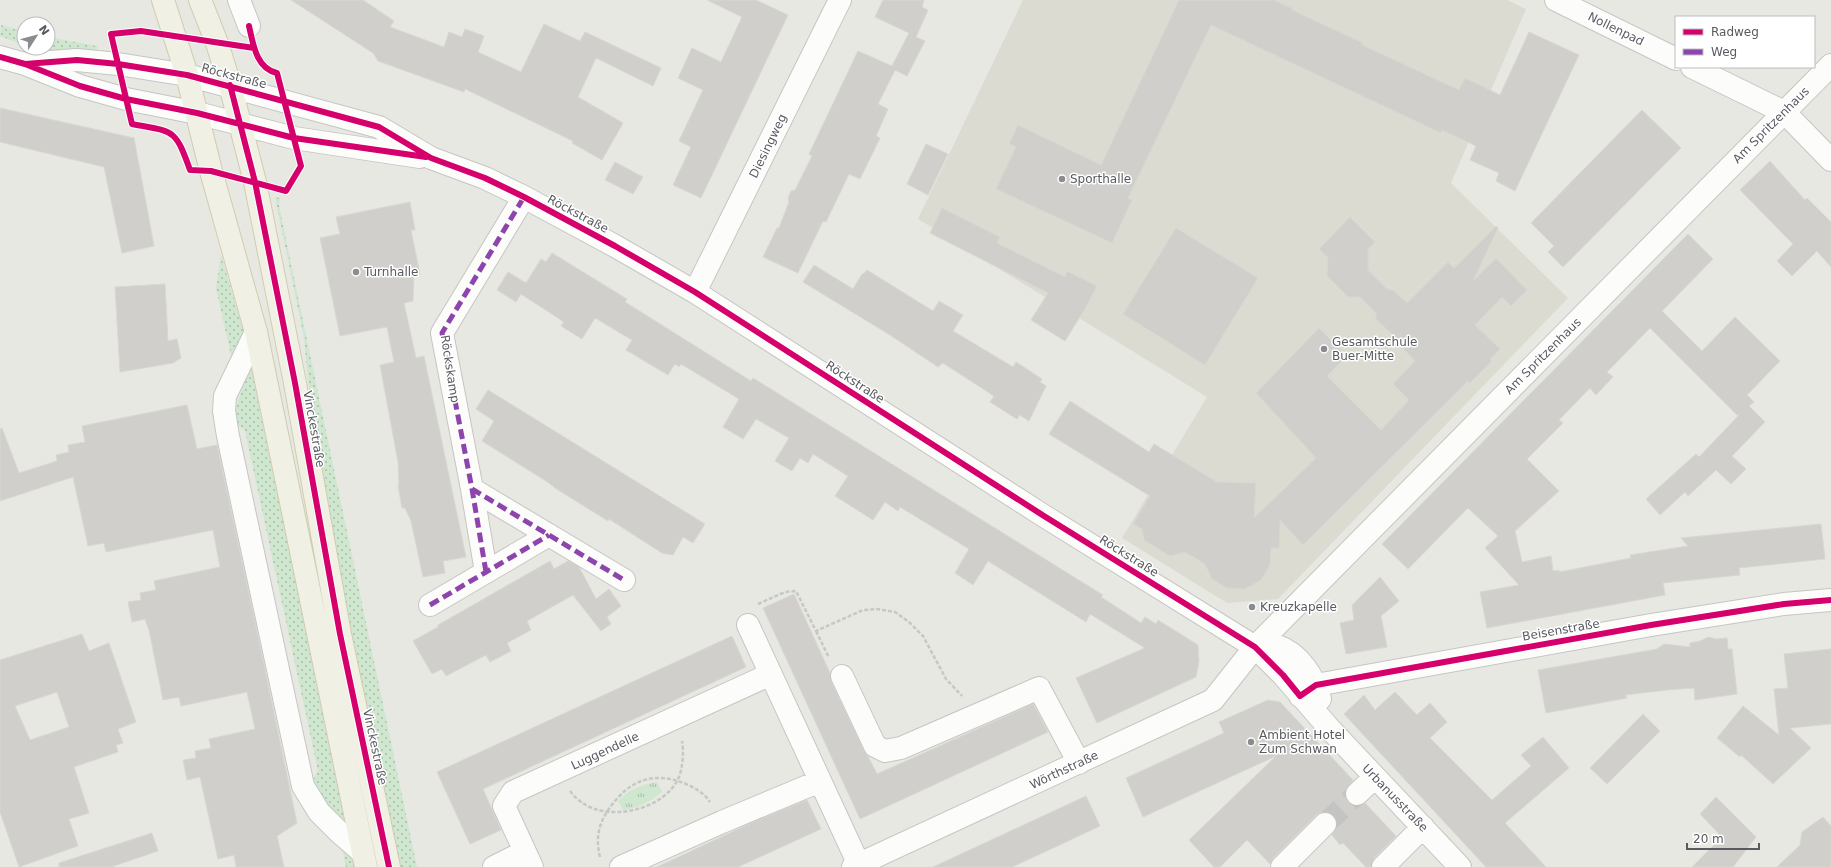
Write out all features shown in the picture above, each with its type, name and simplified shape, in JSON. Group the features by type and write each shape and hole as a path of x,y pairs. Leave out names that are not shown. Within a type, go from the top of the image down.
{"main road":[{"path":"162,0 187,75 223,215 256,332 364,859"},
{"name":"Vinckestraße","path":"200,0 217,43 230,85 255,182 295,383 340,634 389,867"}],"street":[{"path":"239,0 249,26"},
{"name":"Nollenpad","path":"1556,0 1675,59"},
{"name":"Diesingweg","path":"695,292 836,1"},
{"path":"0,58 25,64"},
{"name":"Röckstraße","path":"25,64 77,60 118,64 187,75 230,85 378,127 431,158 485,178 524,197 615,246 695,292 1044,516 1255,647"},
{"name":"Röckstraße","path":"25,64 80,86 126,99 197,113 294,138 431,158"},
{"name":"Am Spritzenhaus","path":"1255,647 1831,65"},
{"path":"1694,68 1784,112 1831,160"},
{"name":"Röckskamp","path":"486,572 472,489 442,333 524,197"},
{"path":"256,332 225,396 224,411 228,436 302,786 319,812 364,859"},
{"path":"472,489 624,580"},
{"path":"430,605 549,535"},
{"name":"Beisenstraße","path":"1308,691 1651,625 1784,604 1831,600"},
{"path":"748,625 820,781 857,866"},
{"name":"Urbanusstraße","path":"1255,647 1283,675 1308,691 1329,728 1460,867"},
{"name":"Wörthstraße","path":"857,866 1213,700 1255,647"},
{"name":"Luggendelle","path":"528,859 504,806 512,792 771,674"},
{"path":"842,676 874,746 885,751 901,748 1039,688 1078,763"},
{"path":"1357,794 1375,777"},
{"path":"611,863 722,822 820,781"},
{"path":"1284,866 1325,824"},
{"path":"1382,867 1423,827"},
{"path":"494,867 528,859"}],"path":[{"path":"748,625 746,612 785,592 792,590 796,591 836,672 842,676"},
{"path":"816,631 863,610 876,609 895,612 909,622 923,636 946,679 978,714"},
{"path":"558,772 577,800 595,809 628,812 647,806 664,796 677,781 682,762 682,746 680,731 675,718"},
{"path":"611,863 597,845 602,820 607,811 624,791 629,786 640,781 653,778 677,781 695,788 707,797 716,809 722,822"}],"shaded area":[{"name":"Gesamtschule Buer-Mitte","path":"1023,0 1507,0 1526,9 1451,183 1568,298 1278,599 1227,603 1122,538 1207,397 918,219"}],"green space":[{"path":"1,25 16,29 16,42 0,36"},
{"path":"56,38 97,46 97,53 69,54 56,52"},
{"path":"275,197 280,198 279,205 283,225 417,867 400,867 330,535 314,440 304,338"},
{"path":"221,255 244,333 232,360 216,288"},
{"path":"251,359 350,830 321,800 312,782 318,771 245,431 238,425 235,411"},
{"path":"657,782 662,792 644,804 623,810 618,801 626,793 636,788"},
{"path":"341,844 357,863 358,867 346,867"}],"building":[{"path":"291,0 363,0 394,21 390,27 444,47 449,32 462,37 465,29 484,36 478,52 521,72 544,24 580,41 585,32 661,68 653,86 596,58 578,97 623,123 602,160 572,143 573,141 465,89 464,92 378,61 373,53"},
{"path":"707,0 756,0 788,15 701,198 673,185 691,147 679,141 703,90 678,78 692,48 721,62 742,17"},
{"path":"883,0 924,0 922,7 928,10 916,37 925,41 907,76 895,70 878,104 888,109 876,136 880,138 860,179 849,174 826,222 823,221 798,273 763,257 777,228 779,228 789,202 788,198 791,191 795,190 812,156 809,154 858,51 892,66 909,33 875,17"},
{"path":"1179,0 1274,0 1363,43 1362,45 1459,90 1465,78 1500,95 1529,32 1579,55 1515,191 1496,181 1499,173 1470,160 1476,146 1442,130 1441,133 1211,25 1128,198 1132,200 1112,243 996,189 1016,147 1009,144 1018,125 1101,165"},
{"path":"0,108 134,138 154,246 122,253 104,167 0,142"},
{"path":"1642,110 1681,148 1563,267 1548,252 1554,246 1531,223"},
{"path":"926,144 948,154 928,195 907,184"},
{"path":"1770,161 1805,200 1807,198 1831,222 1831,267 1817,251 1792,276 1777,261 1793,244 1740,190"},
{"path":"615,162 643,177 633,194 605,180"},
{"path":"410,202 415,230 411,230 420,274 414,275 413,301 404,303 416,358 424,356 466,557 443,561 445,573 423,577 411,521 405,508 402,508 398,485 398,462 380,365 394,362 387,327 340,336 320,238 340,234 336,217"},
{"path":"942,208 1000,237 997,243 1065,277 1067,271 1097,286 1065,341 1031,320 1048,293 930,233"},
{"path":"1350,217 1375,242 1368,249 1368,270 1387,289 1393,290 1407,303 1448,262 1454,268 1496,226 1498,228 1473,281 1496,258 1527,290 1511,306 1502,297 1475,325 1500,349 1490,359 1492,361 1470,383 1468,381 1303,545 1280,520 1279,548 1271,548 1270,565 1261,580 1245,589 1227,588 1212,579 1205,564 1185,552 1170,556 1144,540 1142,529 1133,524 1150,496 1049,434 1070,401 1149,452 1154,444 1217,482 1256,483 1254,518 1316,458 1256,393 1319,328 1347,356 1327,376 1381,430 1409,400 1393,384 1415,361 1395,340 1396,338 1376,319 1376,313 1360,297 1348,297 1327,276 1328,258 1319,249"},
{"path":"1176,228 1258,278 1205,365 1123,314"},
{"path":"1688,234 1713,259 1662,311 1702,351 1735,317 1780,361 1747,395 1754,402 1749,406 1765,422 1732,456 1746,469 1731,484 1716,470 1688,496 1685,492 1660,515 1646,499 1696,454 1699,457 1741,413 1738,416 1650,328 1607,372 1613,377 1596,395 1590,388 1559,420 1563,423 1527,459 1559,491 1515,531 1522,562 1551,556 1553,571 1559,570 1559,572 1631,558 1630,555 1688,546 1681,538 1821,524 1825,559 1739,568 1740,575 1663,583 1665,595 1487,628 1480,592 1519,585 1485,548 1498,536 1468,508 1408,569 1382,544"},
{"path":"552,253 627,299 625,302 751,381 753,378 1103,595 1101,597 1141,623 1145,617 1156,624 1158,620 1198,645 1199,661 1196,677 1097,723 1076,678 1145,648 1090,614 1086,622 988,561 973,585 955,573 969,549 900,507 898,511 885,502 873,520 835,496 848,476 813,454 808,463 800,458 792,471 775,461 789,438 756,419 743,439 723,427 739,399 681,364 679,367 675,364 668,375 626,350 632,340 595,318 582,339 561,326 564,322 521,294 516,302 497,290 508,272 526,283 541,259 546,262"},
{"path":"814,265 853,289 862,274 867,270 933,311 939,301 963,315 953,331 1013,367 1016,362 1042,379 1040,382 1046,386 1029,421 1020,415 1017,419 990,402 994,396 943,363 938,367 890,335 803,282"},
{"path":"165,284 168,341 177,339 181,358 173,363 120,372 115,287"},
{"path":"488,390 705,524 693,543 683,537 673,555 662,553 609,519 608,521 482,441 494,421 476,409"},
{"path":"187,405 197,449 217,445 257,631 297,823 277,836 284,867 236,867 234,855 218,859 200,777 187,780 183,760 196,758 195,751 211,748 209,739 255,729 247,692 181,706 179,697 163,700 149,630 145,619 132,622 128,602 141,600 140,593 156,590 154,581 220,567 213,530 106,552 104,543 88,546 73,477 0,501 0,429 2,428 19,473 57,461 56,455 69,452 68,445 85,442 82,426"},
{"path":"550,561 554,569 568,561 579,567 596,599 609,589 621,606 607,617 611,624 601,631 573,595 527,621 531,630 507,643 511,651 490,662 486,655 446,676 442,669 432,674 413,641 438,627 438,625"},
{"path":"1380,577 1399,601 1381,616 1387,647 1346,654 1340,623 1354,620 1352,605"},
{"path":"794,594 830,673 831,681 864,751 877,774 1033,704 1048,732 860,819 763,608"},
{"path":"82,634 89,651 109,643 136,722 118,729 123,743 116,745 118,752 74,767 89,813 69,819 78,846 19,867 0,812 0,660","holes":["57,692 69,727 30,740 15,706"]},
{"path":"732,636 746,667 483,789 501,830 470,844 437,772"},
{"path":"1708,637 1717,639 1727,638 1728,649 1732,649 1737,694 1695,700 1694,688 1667,690 1625,695 1627,698 1546,713 1538,670 1657,649 1664,644 1690,647 1690,643 1700,641"},
{"path":"1831,649 1831,724 1790,728 1811,748 1773,784 1741,755 1740,757 1717,738 1743,706 1779,735 1774,689 1788,688 1784,654"},
{"path":"1395,692 1417,715 1430,703 1447,722 1430,738 1492,800 1531,766 1521,755 1543,737 1569,768 1505,823 1546,867 1486,867 1344,714 1364,695 1375,710"},
{"path":"1268,700 1280,702 1353,780 1345,791 1345,796 1348,802 1354,806 1360,806 1365,803 1396,836 1374,858 1371,867 1366,867 1343,843 1340,845 1332,835 1337,828 1337,820 1334,815 1328,812 1321,812 1316,815 1273,858 1270,864 1247,840 1220,867 1214,867 1189,840 1276,756 1143,817 1126,778 1224,733 1219,722"},
{"path":"1643,714 1660,731 1607,784 1590,768"},
{"path":"1086,796 1100,826 1064,843 1012,867 933,867"},
{"path":"1716,797 1756,837 1733,867 1692,867 1722,837 1700,814"},
{"path":"807,800 821,829 738,867 657,867 751,823"},
{"path":"1823,817 1831,826 1831,867 1777,867 1800,845 1802,832"},
{"path":"152,833 158,851 111,867 59,867 59,863"}],"tunnel":[{"path":"1325,824 1357,794"}],"marked path":[{"path":"486,572 472,489 442,333 524,197"},
{"path":"472,489 624,580"},
{"path":"430,605 549,535"}],"cycle path":[{"path":"249,26 254,47 260,61 270,71 277,73 301,166 286,191 211,171 190,170 181,146 171,134 165,131 132,124 111,34 141,31 254,48"},
{"path":"0,57 25,64 80,86 126,99 197,113 294,138 426,157"},
{"path":"25,64 77,60 118,64 187,75 379,127 431,158 485,178 524,197 615,246 695,292 1044,516 1255,647 1283,675 1300,696 1316,685 1651,625 1784,604 1831,600"},
{"path":"230,85 255,182 295,383 340,634 389,867"}],"place":[{"name":"Sporthalle","path":"1062,179"},
{"name":"Turnhalle","path":"356,272"},
{"name":"Gesamtschule Buer-Mitte","path":"1324,349"},
{"name":"Kreuzkapelle","path":"1252,607"},
{"name":"Ambient Hotel Zum Schwan","path":"1251,742"}]}
